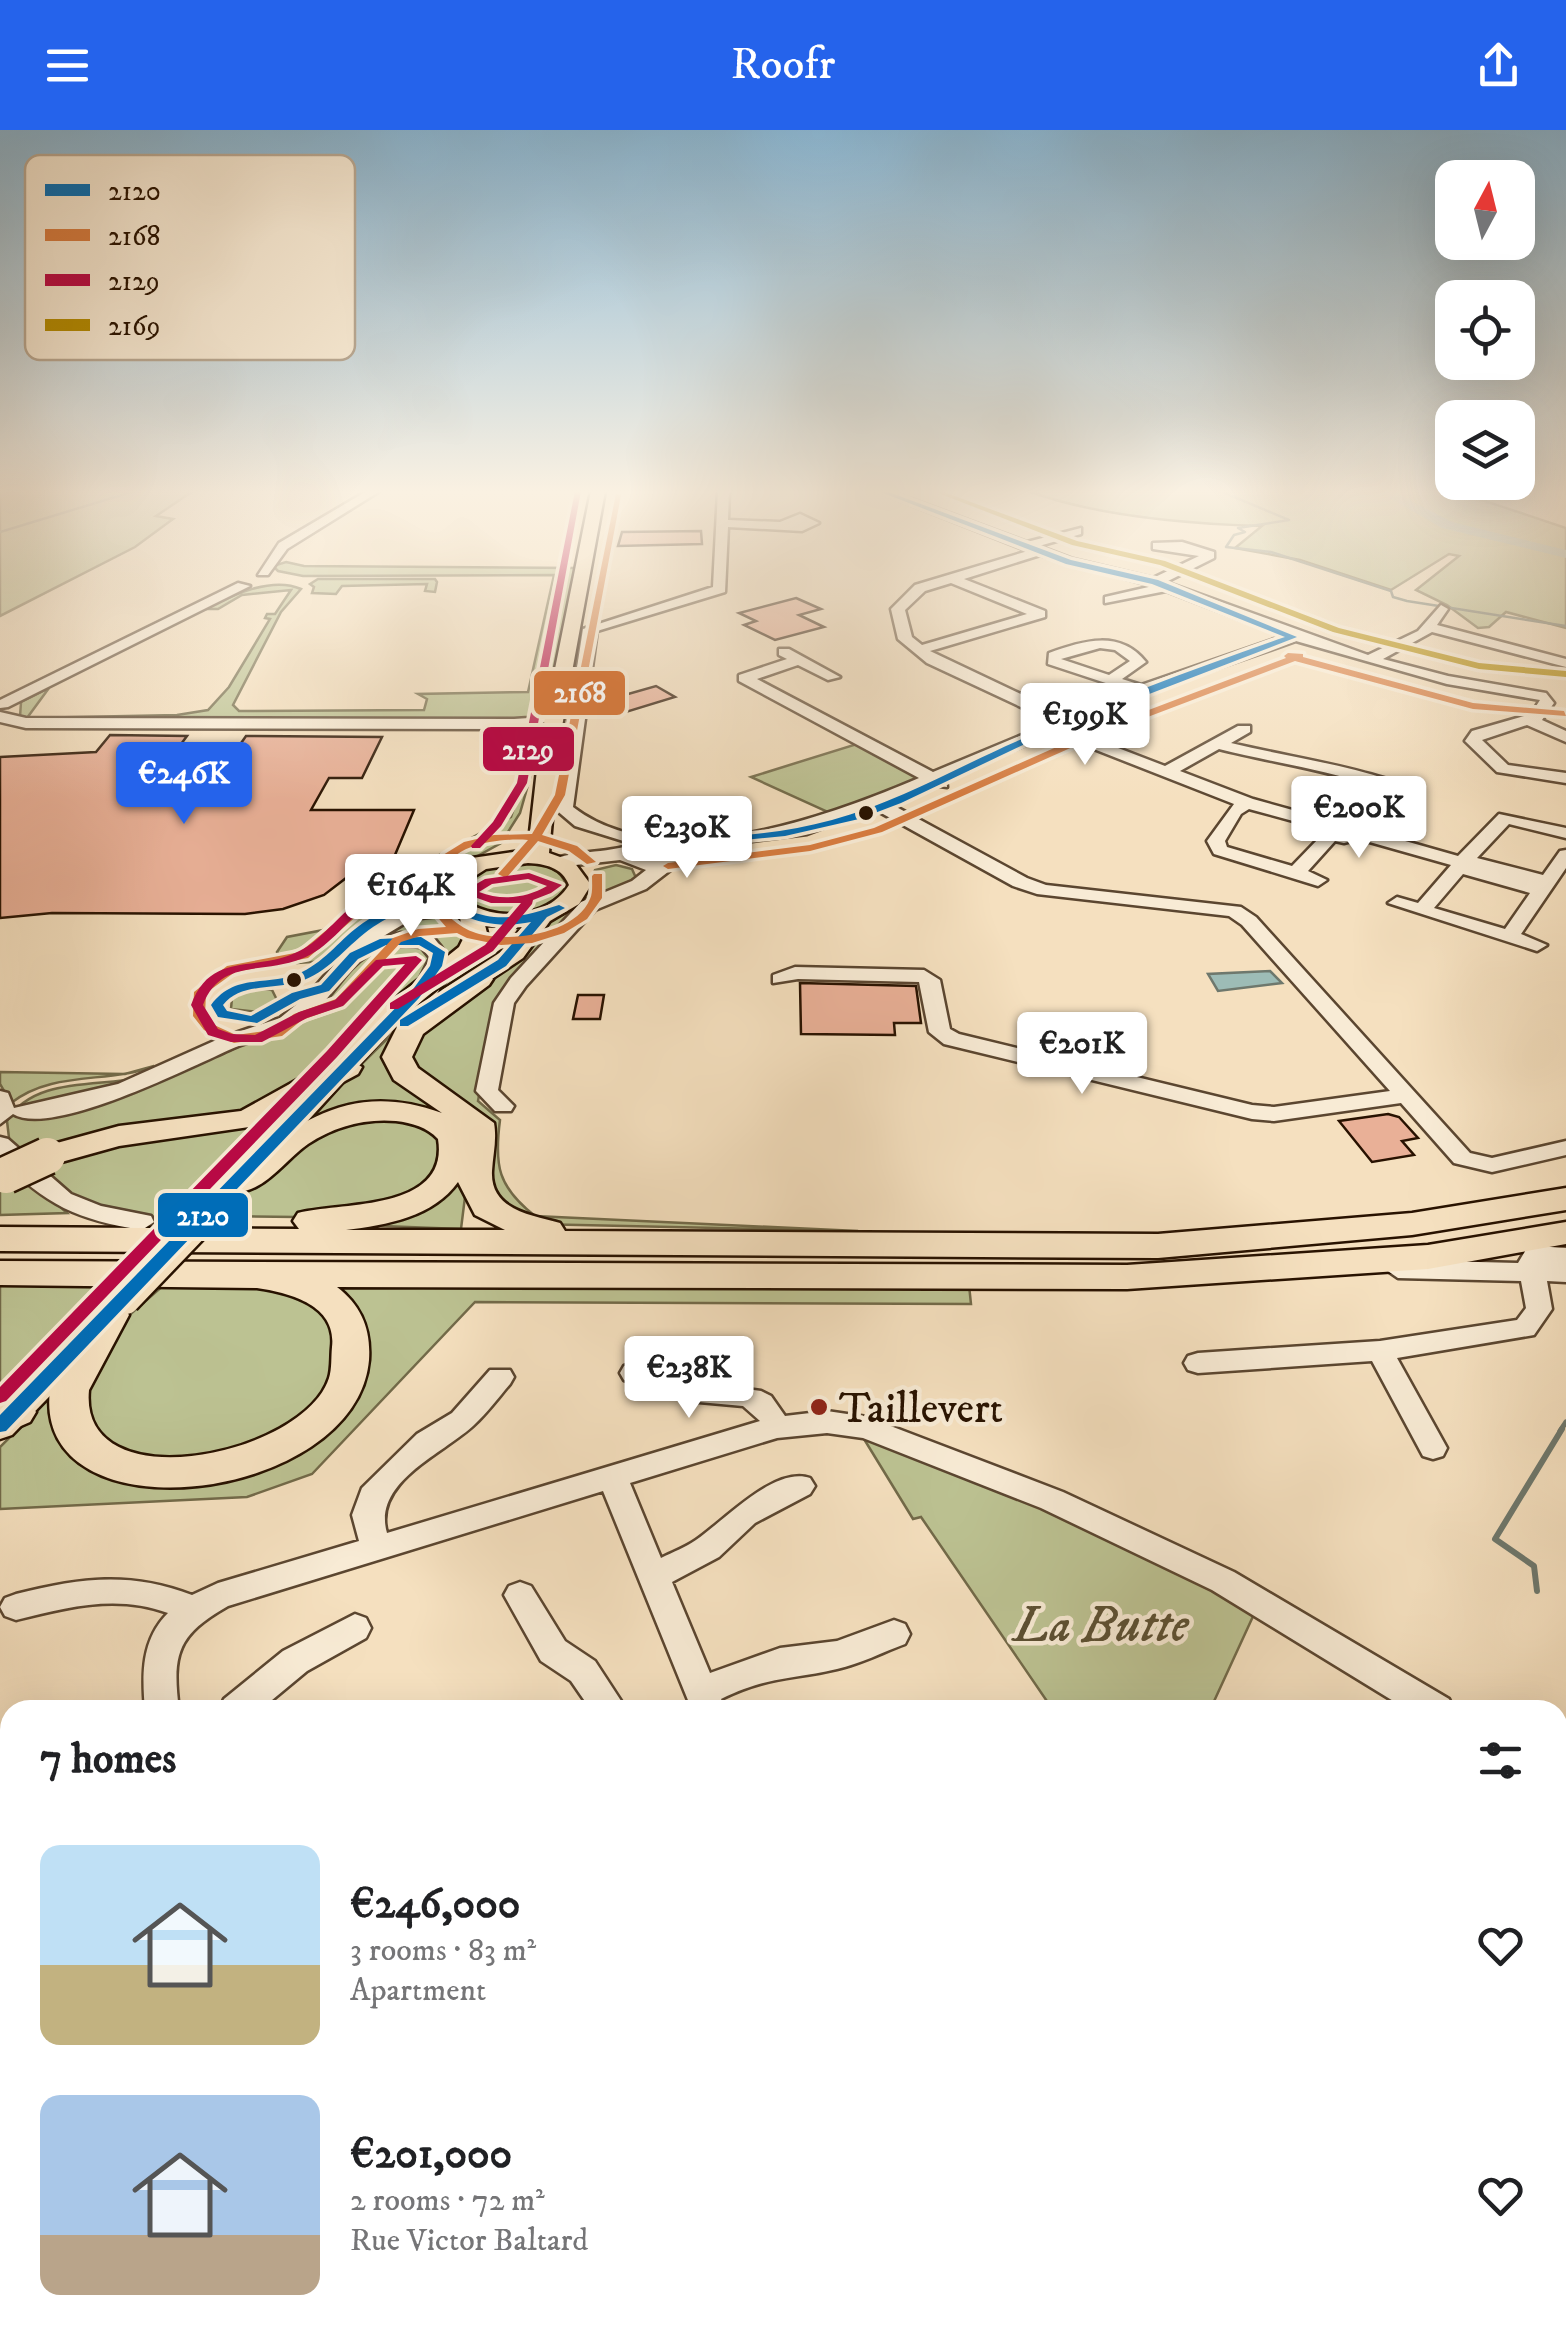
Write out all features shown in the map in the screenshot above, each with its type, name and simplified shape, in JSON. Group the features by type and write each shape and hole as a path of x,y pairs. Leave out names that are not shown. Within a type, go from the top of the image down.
{"highway":[{"path":"479,979 410,1029 397,1057 405,1073 478,1123 474,1178 477,1196 490,1212 559,1234"},
{"path":"2,1165 129,1134 208,1128 254,1118 294,1100 330,1072 347,1067"},
{"path":"226,1193 254,1176 294,1139 358,1112 424,1115 446,1126 456,1141 456,1159 441,1184 424,1198 387,1211 340,1220 251,1224"},
{"path":"0,1238 1087,1247 1252,1240 1412,1224 1566,1198"},
{"path":"0,1224 142,1222 835,1238 869,1246"},
{"path":"0,1255 1168,1265 1363,1252 1566,1222"},
{"path":"0,1274 1126,1277 1284,1270 1428,1257 1566,1233"},
{"path":"117,1307 100,1340 72,1378 70,1415 85,1442 113,1463 144,1472 181,1475 233,1466 286,1444 313,1424 339,1396 352,1362 351,1332 337,1306 312,1289 254,1275"}],"main road":[{"path":"464,912 511,920 543,915 574,898 578,877 548,860 534,842 579,594"},
{"path":"4,1422 347,1067 392,1014 474,943 464,912 447,894 450,882 490,860 514,836 541,790"},
{"path":"490,860 548,860"},
{"path":"347,1067 412,1017 479,979 515,953 543,915"}],"street":[{"path":"1,711 227,594"},
{"path":"646,855 564,810 590,629 700,594"},
{"path":"913,594 898,609 905,639 923,649 932,660 1056,727 1323,829 1356,827 1462,863 1566,892"},
{"path":"923,649 1040,614 993,594"},
{"path":"1110,600 1129,594"},
{"path":"1184,594 1293,637 1368,660 1476,686 1551,698"},
{"path":"1368,660 1429,628 1441,608"},
{"path":"1429,628 1566,663"},
{"path":"578,877 600,864 702,843 790,832 878,805 1140,690 1293,637"},
{"path":"1112,678 1139,662 1131,651 1104,641 1054,656 1052,661 1140,690"},
{"path":"782,651 834,677"},
{"path":"799,660 744,678 937,781"},
{"path":"1551,698 1529,720 1478,734 1473,741 1503,768 1566,778"},
{"path":"1,711 26,723 526,724 558,709"},
{"path":"1529,720 1566,737"},
{"path":"318,724 514,727 552,736"},
{"path":"1166,772 1244,729"},
{"path":"1217,744 1296,764 1339,769 1384,784 1356,827"},
{"path":"1248,803 1234,810 1216,841 1220,850 1318,880"},
{"path":"878,805 1020,882 1044,890 1234,911 1249,921 1462,1158 1492,1165 1566,1148"},
{"path":"1422,911 1498,820 1506,818 1566,833"},
{"path":"1296,873 1323,829"},
{"path":"548,860 646,855"},
{"path":"503,1106 487,1091 504,1002 588,906 646,855"},
{"path":"1508,936 1566,856"},
{"path":"1396,903 1537,945"},
{"path":"0,1098 4,1111 11,1115 95,1101 137,1088 226,1044 287,1022 311,1004 392,920 464,912"},
{"path":"358,952 400,938 428,942 440,958 426,986"},
{"path":"780,979 795,973 924,976 930,980 940,1032 952,1038 1252,1112 1274,1114 1404,1096"},
{"path":"2,1165 88,1214 142,1222"},
{"path":"1198,1363 1380,1351 1525,1328 1538,1310 1530,1260 1536,1254 1566,1256"},
{"path":"1284,1270 1566,1273"},
{"path":"1380,1351 1433,1448"},
{"path":"634,1373 687,1391 758,1400 769,1407 776,1427"},
{"path":"376,1547 366,1515 373,1496 427,1442 462,1420 500,1377"},
{"path":"161,1700 156,1668 164,1640 192,1609 218,1596 776,1427 827,1422 867,1428 1052,1500 1222,1581 1421,1700"},
{"path":"612,1476 702,1700"},
{"path":"653,1577 708,1548 744,1515 800,1486"},
{"path":"16,1607 76,1592 130,1588 154,1592 192,1609"},
{"path":"520,1595 553,1650 583,1671 603,1700"},
{"path":"248,1700 295,1661 354,1628"},
{"path":"709,1700 742,1672 780,1662 838,1655 894,1634"}],"green space":[{"path":"0,594 43,594 0,616"},
{"path":"237,594 250,594 218,609 206,609"},
{"path":"288,594 296,594 281,612 233,705 239,711 424,710 427,699 418,694 528,692 550,594 573,594 547,712 537,720 28,721 20,717 21,702 49,688 27,718 177,715 208,710 229,687 270,619 265,618 267,614 275,614"},
{"path":"1425,594 1566,594 1566,628 1506,612 1489,627 1478,628"},
{"path":"519,732 542,736 520,813 501,843 447,873 427,895 371,920 326,961 297,963 282,959 277,952 287,937 339,927 388,902 430,871 440,869 442,866 432,859 511,817 537,741 486,741 488,735"},
{"path":"860,743 925,778 832,814 751,777"},
{"path":"527,862 551,868 564,879 566,885 559,897 547,906 533,912 500,915 470,906 460,897 461,883 487,867"},
{"path":"616,865 632,869 636,878 603,894 494,1009 478,1101 500,1120 499,1163 506,1185 535,1216 858,1231 533,1224 491,1202 488,1126 410,1066 408,1039 546,924 583,901 595,870"},
{"path":"427,914 454,916 472,934 445,966 441,945 434,940 376,940 387,928"},
{"path":"412,941 434,954 425,975 312,1082 272,1107 20,1151 9,1138 7,1121 33,1097 67,1086 139,1078 122,1086 23,1107 19,1116 55,1113 132,1093 298,1021 366,954"},
{"path":"253,988 272,990 277,1000 259,1012 231,1009 232,998"},
{"path":"394,1032 391,1045 473,1133 461,1229 356,1225 456,1170 432,1112 301,1124"},
{"path":"0,1072 122,1074 45,1086 11,1103 0,1084"},
{"path":"288,1109 191,1218 107,1210 72,1195 36,1167 52,1159"},
{"path":"387,1113 445,1133 446,1163 409,1198 296,1217 227,1216 251,1185 310,1134"},
{"path":"23,1173 67,1213 0,1215 0,1180"},
{"path":"0,1280 123,1284 0,1410"},
{"path":"165,1284 293,1287 341,1327 332,1393 265,1448 138,1463 83,1421 94,1355 126,1318"},
{"path":"320,1284 969,1285 971,1304 475,1302 312,1474 247,1497 0,1509 0,1447 56,1391 78,1455 266,1462 363,1358"},
{"name":"La Butte","path":"878,1436 1107,1528 1255,1612 1215,1700 1046,1700 921,1517 913,1519 864,1439"}],"water":[{"path":"1270,971 1282,983 1218,991 1208,974"}],"building":[{"path":"796,598 821,609 799,615 824,627 775,640 744,625 756,621 739,613"},
{"path":"656,686 675,697 626,712 607,700"},
{"path":"110,735 187,736 170,759 230,759 246,736 382,737 362,778 329,778 311,810 414,810 392,862 358,862 346,878 324,895 283,909 245,914 52,913 0,918 0,757 96,752"},
{"path":"800,983 916,986 921,1023 894,1023 895,1035 801,1034"},
{"path":"578,995 604,995 600,1019 573,1019"},
{"path":"1388,1114 1399,1117 1418,1138 1402,1141 1414,1155 1372,1162 1339,1121"}],"waterway":[{"path":"1392,594 1407,601 1566,626"},
{"path":"1560,1431 1566,1422"},
{"path":"1537,1591 1534,1566 1495,1539 1562,1429"}],"transit line":[{"name":"2129","path":"476,846 497,824 522,783 558,594"},
{"name":"2168","path":"504,874 529,848 560,795 599,594"},
{"name":"2120","path":"1186,594 1293,637"},
{"name":"2169","path":"1243,594 1336,630 1479,666 1566,674"},
{"name":"2120","path":"666,846 785,833 855,817 1089,714 1293,637"},
{"name":"2168","path":"1288,656 1473,706 1564,714"},
{"name":"2168","path":"668,866 810,848 878,830 1091,735 1300,656"},
{"name":"2168","path":"591,862 573,848 549,840 522,836 494,838 468,845 447,857 433,875 428,899 446,922 471,936 501,941 532,939 560,931 583,917 597,898 598,876"},
{"name":"2168","path":"441,869 368,901 304,955 231,969 200,992 199,1016 208,1027 234,1039 277,1033 298,1017 340,1002 397,940 418,933 459,929"},
{"name":"2129","path":"0,1397 332,1054 416,960 380,963 339,1003 303,1015 257,1039 231,1038 213,1032 197,1005 212,979 237,968 281,962 305,953 370,899 440,870"},
{"name":"2129","path":"529,876 556,885 537,896 502,901 470,892 489,881 529,876"},
{"name":"2120","path":"0,1426 415,995 436,966 439,952 421,941 384,941 354,956 325,988 296,996 253,1020 222,1014 217,1005 224,996 241,987 285,983 310,973 376,920 448,888"},
{"name":"2129","path":"394,1006 489,948 528,902"},
{"name":"2120","path":"466,913 488,920 512,920 559,908"},
{"name":"2120","path":"466,913 488,921 512,922 559,908"},
{"name":"2120","path":"404,1023 502,963 543,915"}],"place":[{"name":"Taillevert","path":"819,1407"}]}
